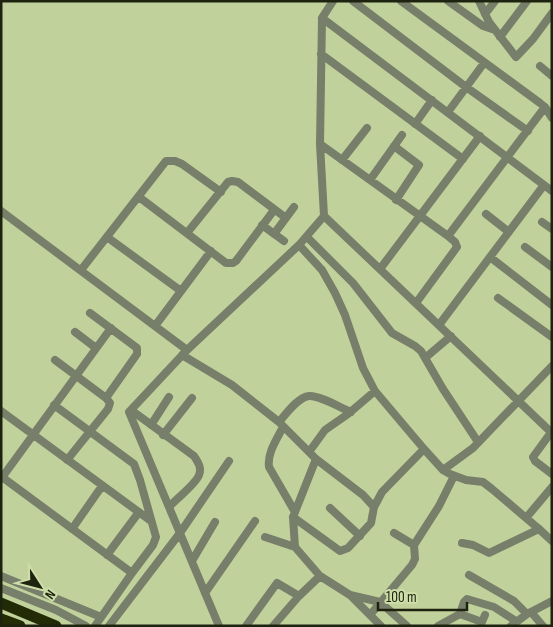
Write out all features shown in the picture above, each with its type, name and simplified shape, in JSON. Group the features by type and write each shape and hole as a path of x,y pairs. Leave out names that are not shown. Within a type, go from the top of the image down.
{"highway":[{"path":"1,603 56,626"},
{"path":"1,619 20,626"}],"street":[{"path":"219,626 129,412 184,352 299,245 324,216 320,144 322,18 333,1"},
{"path":"353,1 466,87 528,131"},
{"path":"401,1 545,107 552,118"},
{"path":"448,1 483,26 497,33"},
{"path":"479,1 497,33 514,56 518,56 551,16"},
{"path":"485,14 495,1"},
{"path":"497,33 527,1"},
{"path":"322,18 552,191"},
{"path":"321,54 463,159"},
{"path":"448,112 484,63"},
{"path":"540,66 552,76"},
{"path":"415,124 432,100"},
{"path":"448,236 545,107"},
{"path":"342,160 367,128"},
{"path":"370,180 402,135"},
{"path":"380,269 480,136"},
{"path":"320,144 455,242 457,247 416,303"},
{"path":"394,146 418,165 396,200"},
{"path":"80,270 166,161 171,160 182,164 220,192"},
{"path":"187,233 228,182 232,181 238,182 286,218"},
{"path":"439,325 544,186"},
{"path":"139,197 226,263 233,263 274,210"},
{"path":"274,234 294,207"},
{"path":"1,211 155,326 184,352 232,385 281,425 316,459 362,495 374,508"},
{"path":"486,214 509,232"},
{"path":"324,216 551,432 533,457 534,461 552,474"},
{"path":"542,222 552,229"},
{"path":"262,226 284,241"},
{"path":"107,237 181,291"},
{"path":"307,237 353,283 392,334 421,351 478,442"},
{"path":"299,245 322,270 335,293 345,315 363,368 376,391 424,449 443,470 466,480 483,482 552,540"},
{"path":"525,247 552,267"},
{"path":"155,326 210,251"},
{"path":"490,257 552,304"},
{"path":"498,298 552,337"},
{"path":"90,313 137,348 138,351 106,398"},
{"path":"111,328 2,478 132,573"},
{"path":"75,332 96,348"},
{"path":"424,358 450,336"},
{"path":"55,360 110,403 110,406 67,460"},
{"path":"443,470 473,448 552,366"},
{"path":"309,452 325,430 376,391"},
{"path":"351,412 315,397 308,396 301,400 281,425 268,462 294,515 340,551 348,548 371,523 374,508 382,492 424,449"},
{"path":"151,425 169,397"},
{"path":"164,435 192,398"},
{"path":"54,405 134,464 156,537 95,626"},
{"path":"131,410 194,456 200,465 200,474 196,480 169,506"},
{"path":"1,411 152,521"},
{"path":"295,547 294,515 316,459"},
{"path":"108,626 180,533 229,461"},
{"path":"370,615 412,565 415,559 414,545 439,506 454,476"},
{"path":"72,529 102,486"},
{"path":"526,518 552,487"},
{"path":"330,508 360,536"},
{"path":"108,555 139,512"},
{"path":"205,593 255,521"},
{"path":"192,561 215,522"},
{"path":"462,543 473,545 489,553 539,528"},
{"path":"394,533 414,545"},
{"path":"265,537 295,547 320,576 350,595 379,625"},
{"path":"470,575 514,601 543,626"},
{"path":"1,576 101,617"},
{"path":"273,626 299,596 320,576"},
{"path":"246,626 277,583 299,596"},
{"path":"1,588 63,614 86,626"},
{"path":"350,595 380,602 407,626"},
{"path":"438,626 460,614 467,599 494,607 513,624 552,601"},
{"path":"460,614 482,622 485,615"}]}
